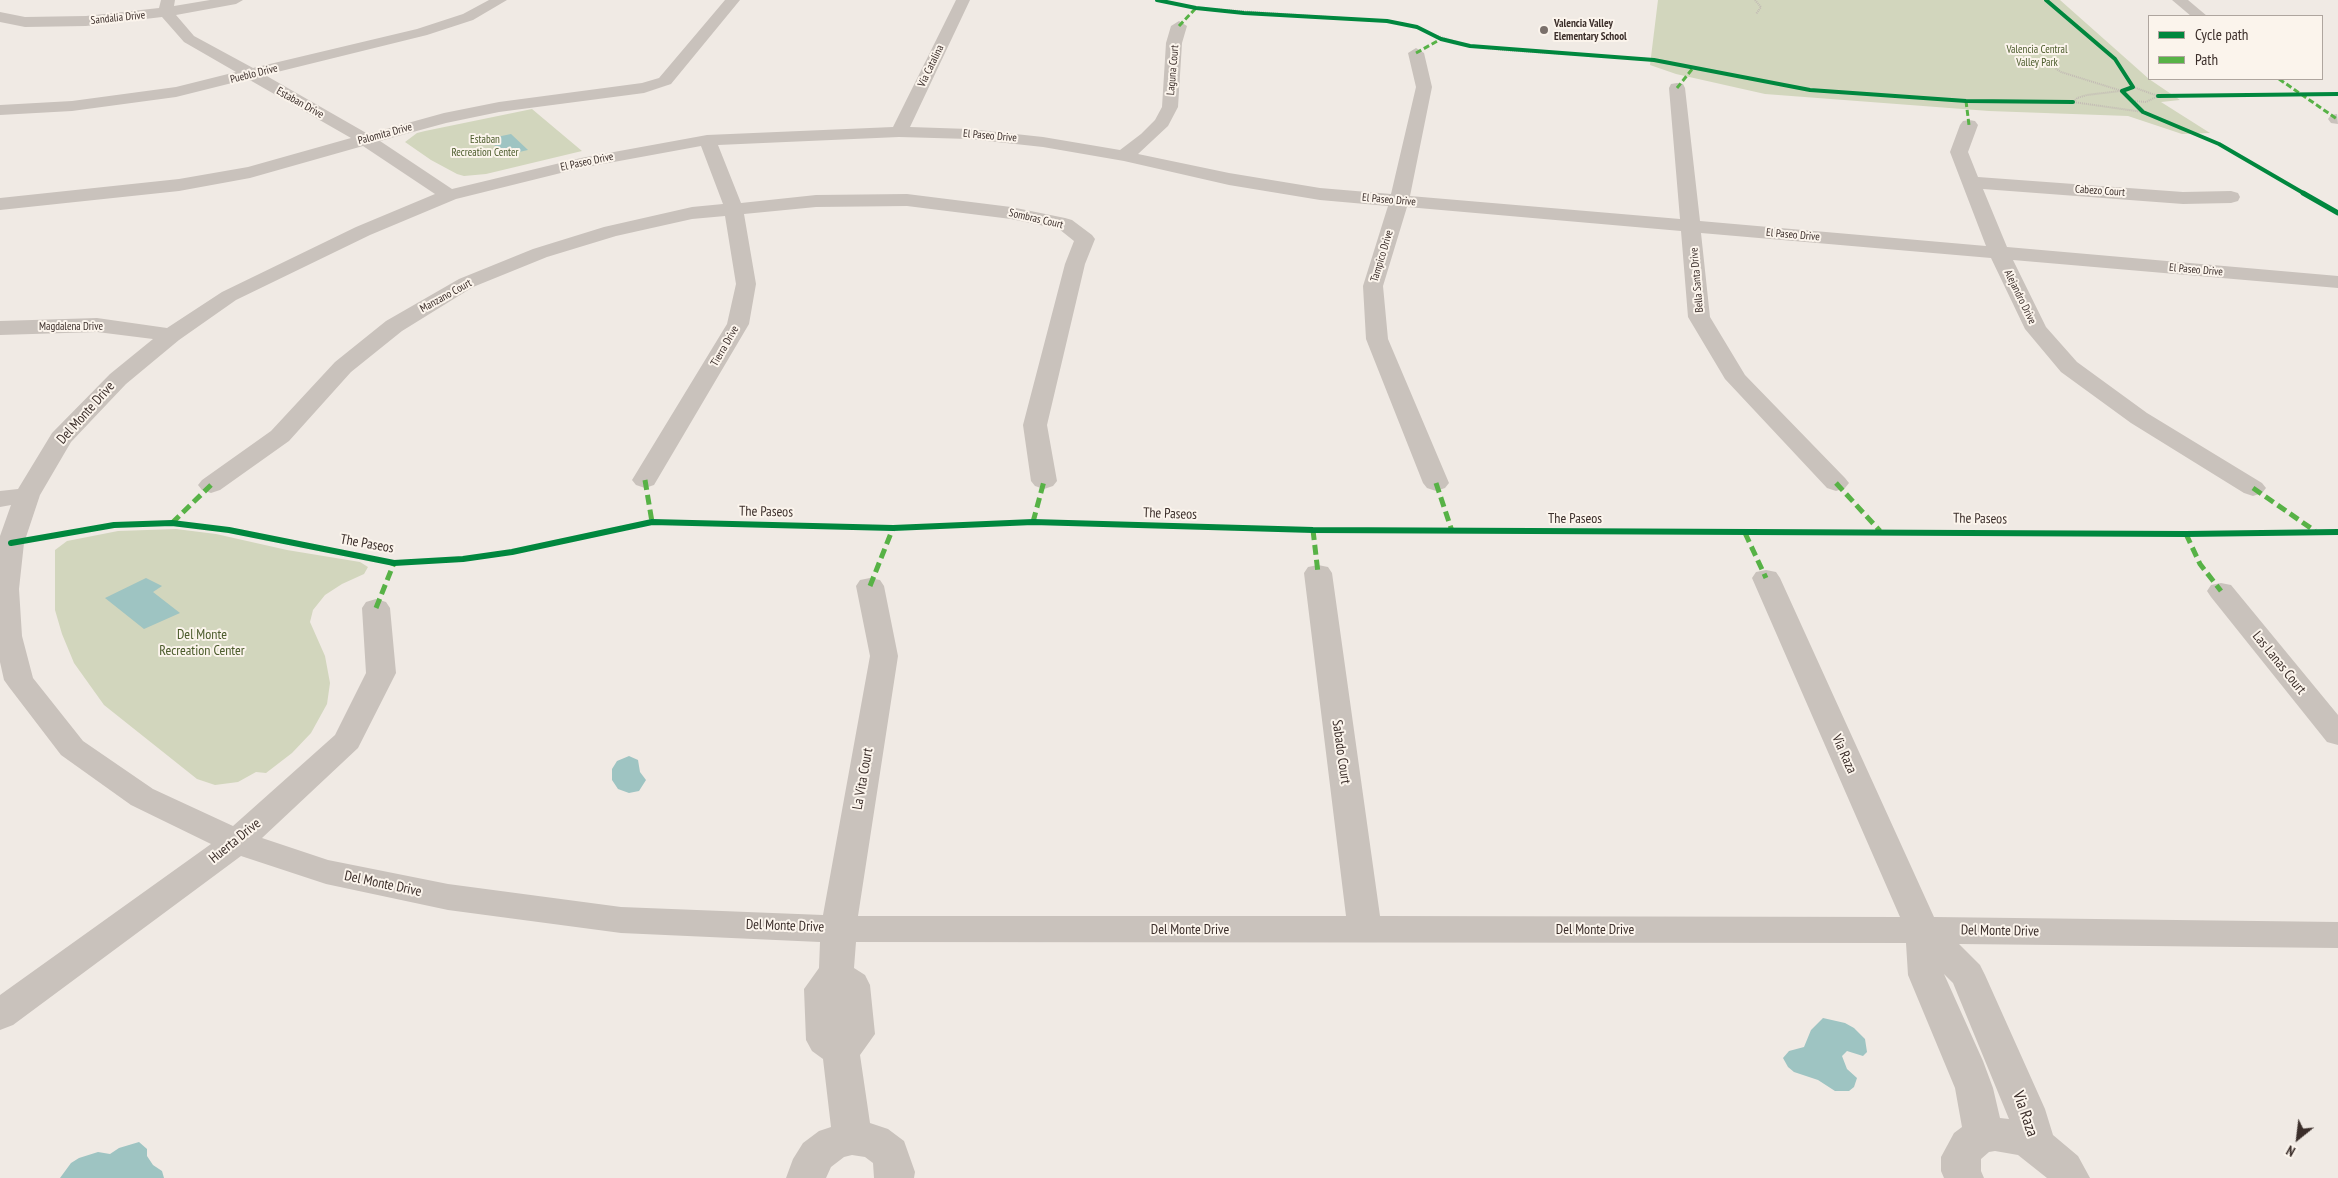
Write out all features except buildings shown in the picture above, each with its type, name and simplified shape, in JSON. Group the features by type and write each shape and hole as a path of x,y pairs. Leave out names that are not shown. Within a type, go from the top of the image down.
{"street":[{"name":"Sandalia Drive","path":"0,16 25,22 86,22 167,6 236,0"},
{"name":"Pueblo Drive","path":"0,110 126,100 176,92 422,32 468,17 500,0"},
{"name":"Palomita Drive","path":"0,204 179,185 250,172 444,118 499,107 644,88 665,81 733,0"},
{"name":"Via Catalina","path":"899,132 964,0"},
{"path":"2179,0 2199,15"},
{"name":"Estaban Drive","path":"167,6 188,39 365,139 449,196"},
{"name":"Laguna Court","path":"1124,156 1147,138 1162,122 1170,107 1174,43 1179,26"},
{"name":"Tampico Drive","path":"1416,53 1424,87 1399,201 1373,286 1377,339 1436,483"},
{"name":"Bella Santa Drive","path":"1677,88 1692,226 1699,317 1736,379 1836,483"},
{"name":"Alejandro Drive","path":"1969,125 1959,152 1999,253 2036,329 2068,367 2139,418 2253,488"},
{"name":"El Paseo Drive","path":"449,196 581,163 707,140 899,132 969,134 1043,142 1124,156 1229,179 1281,188 1399,201 2338,282"},
{"name":"Tierra Drive","path":"645,480 738,324 746,284 734,209 707,140"},
{"name":"Cabezo Court","path":"1970,182 2183,198 2231,198"},
{"name":"Del Monte Drive","path":"449,196 363,230 229,296 171,335 118,378 61,438 13,497 11,543 5,589 9,684 72,748 142,797 237,842 326,872 448,897 622,920 838,929 1365,931 1923,930 2338,935"},
{"name":"Sombras Court","path":"734,209 816,201 908,200 1012,213 1065,224 1086,239 1075,264 1034,425 1044,481"},
{"name":"Manzano Court","path":"211,485 280,436 343,367 394,326 466,283 540,253 611,231 692,213 734,209"},
{"name":"Magdalena Drive","path":"0,328 97,325 171,335"},
{"name":"Sabado Court","path":"1318,573 1365,931"},
{"name":"Via Raza","path":"1766,578 1923,930 1926,975 1974,1088 1984,1136"},
{"name":"La Vita Court","path":"852,1138 842,1051 825,1040 822,989 835,974 838,962 838,929 884,656 870,586"},
{"name":"Las Lanas Court","path":"2221,591 2338,735"},
{"name":"Huerta Drive","path":"0,1016 237,842 347,741 381,673 376,608"},
{"name":"Via Raza","path":"1923,930 1967,975 2026,1109 2036,1146"},
{"path":"1964,1178 1961,1171 1961,1157 1968,1145 1984,1136 1995,1134 2013,1136 2050,1154 2070,1178"},
{"path":"806,1178 816,1155 833,1143 852,1138 874,1141 890,1153 896,1172 894,1178"}],"path":[{"path":"1157,0 1181,5"},
{"path":"1755,0 1761,7 1756,14"},
{"path":"2046,0 2115,59 2133,87 2158,96 2338,94"},
{"path":"1189,6 1244,13 1387,21 1417,27 1441,39 1470,46 1503,50 1647,59 1674,64"},
{"path":"2056,58 2058,61 2055,68 2061,72 2122,91 2143,112"},
{"path":"1683,66 1810,90 1966,101"},
{"path":"2073,102 2077,98 2087,95 2122,91 2133,87"},
{"path":"2134,101 2146,102 2158,96"},
{"path":"1976,101 2073,102 2143,112 2219,144 2338,213"}],"green space":[{"name":"Valencia Central Valley Park","path":"1658,0 2060,0 2148,80 2180,100 2161,102 2210,133 2182,134 2128,116 1989,111 1765,94 1676,74 1650,65"},
{"name":"Estaban Recreation Center","path":"532,109 582,151 486,174 464,176 431,160 405,142 417,133"},
{"name":"Del Monte Recreation Center","path":"176,529 216,534 287,550 360,562 368,567 364,574 342,584 325,595 313,610 310,622 325,656 330,683 327,704 311,733 292,753 266,773 256,772 238,782 215,785 197,779 104,705 74,663 62,634 55,610 55,550 67,541 118,531"}],"water":[{"path":"511,134 528,150 506,155 487,139"},
{"path":"146,578 162,586 153,592 180,613 144,629 105,598"},
{"path":"629,756 638,760 640,772 646,780 639,791 629,793 618,789 612,780 612,769 617,761"},
{"path":"1823,1018 1845,1023 1854,1028 1865,1039 1867,1052 1863,1056 1847,1051 1842,1056 1847,1069 1857,1078 1854,1087 1849,1091 1835,1091 1818,1080 1794,1072 1788,1067 1783,1058 1789,1051 1804,1047 1811,1030"},
{"path":"139,1142 147,1149 147,1156 153,1165 162,1171 164,1178 60,1178 71,1163 79,1158 98,1152 110,1154 119,1148"}],"marked path":[{"path":"1179,26 1196,8"},
{"path":"1416,53 1441,39"},
{"path":"1677,88 1693,68"},
{"path":"2280,80 2337,119"},
{"path":"1966,101 1969,125"},
{"path":"645,480 652,522"},
{"path":"1033,522 1044,481"},
{"path":"1436,483 1452,531"},
{"path":"1836,483 1880,531"},
{"path":"172,523 211,485"},
{"path":"2253,488 2315,531"},
{"path":"870,586 893,528"},
{"path":"1313,530 1318,573"},
{"path":"1745,533 1766,578"},
{"path":"2186,534 2200,564 2221,591"},
{"path":"376,608 394,563"}],"cycle path":[{"path":"1157,0 1196,8 1244,13 1387,21 1417,27 1441,39 1470,46 1654,60 1810,90 1966,101 2073,102"},
{"path":"2046,0 2115,59 2133,87 2122,91 2143,112 2219,144 2338,213"},
{"path":"2158,96 2338,94"},
{"name":"The Paseos","path":"11,543 114,525 172,523 229,530 394,563 463,559 512,552 652,522 893,528 1033,522 1313,530 1745,533 1880,531 2186,534 2338,532"}],"place":[{"name":"Valencia Valley Elementary School","path":"1544,30"}]}
